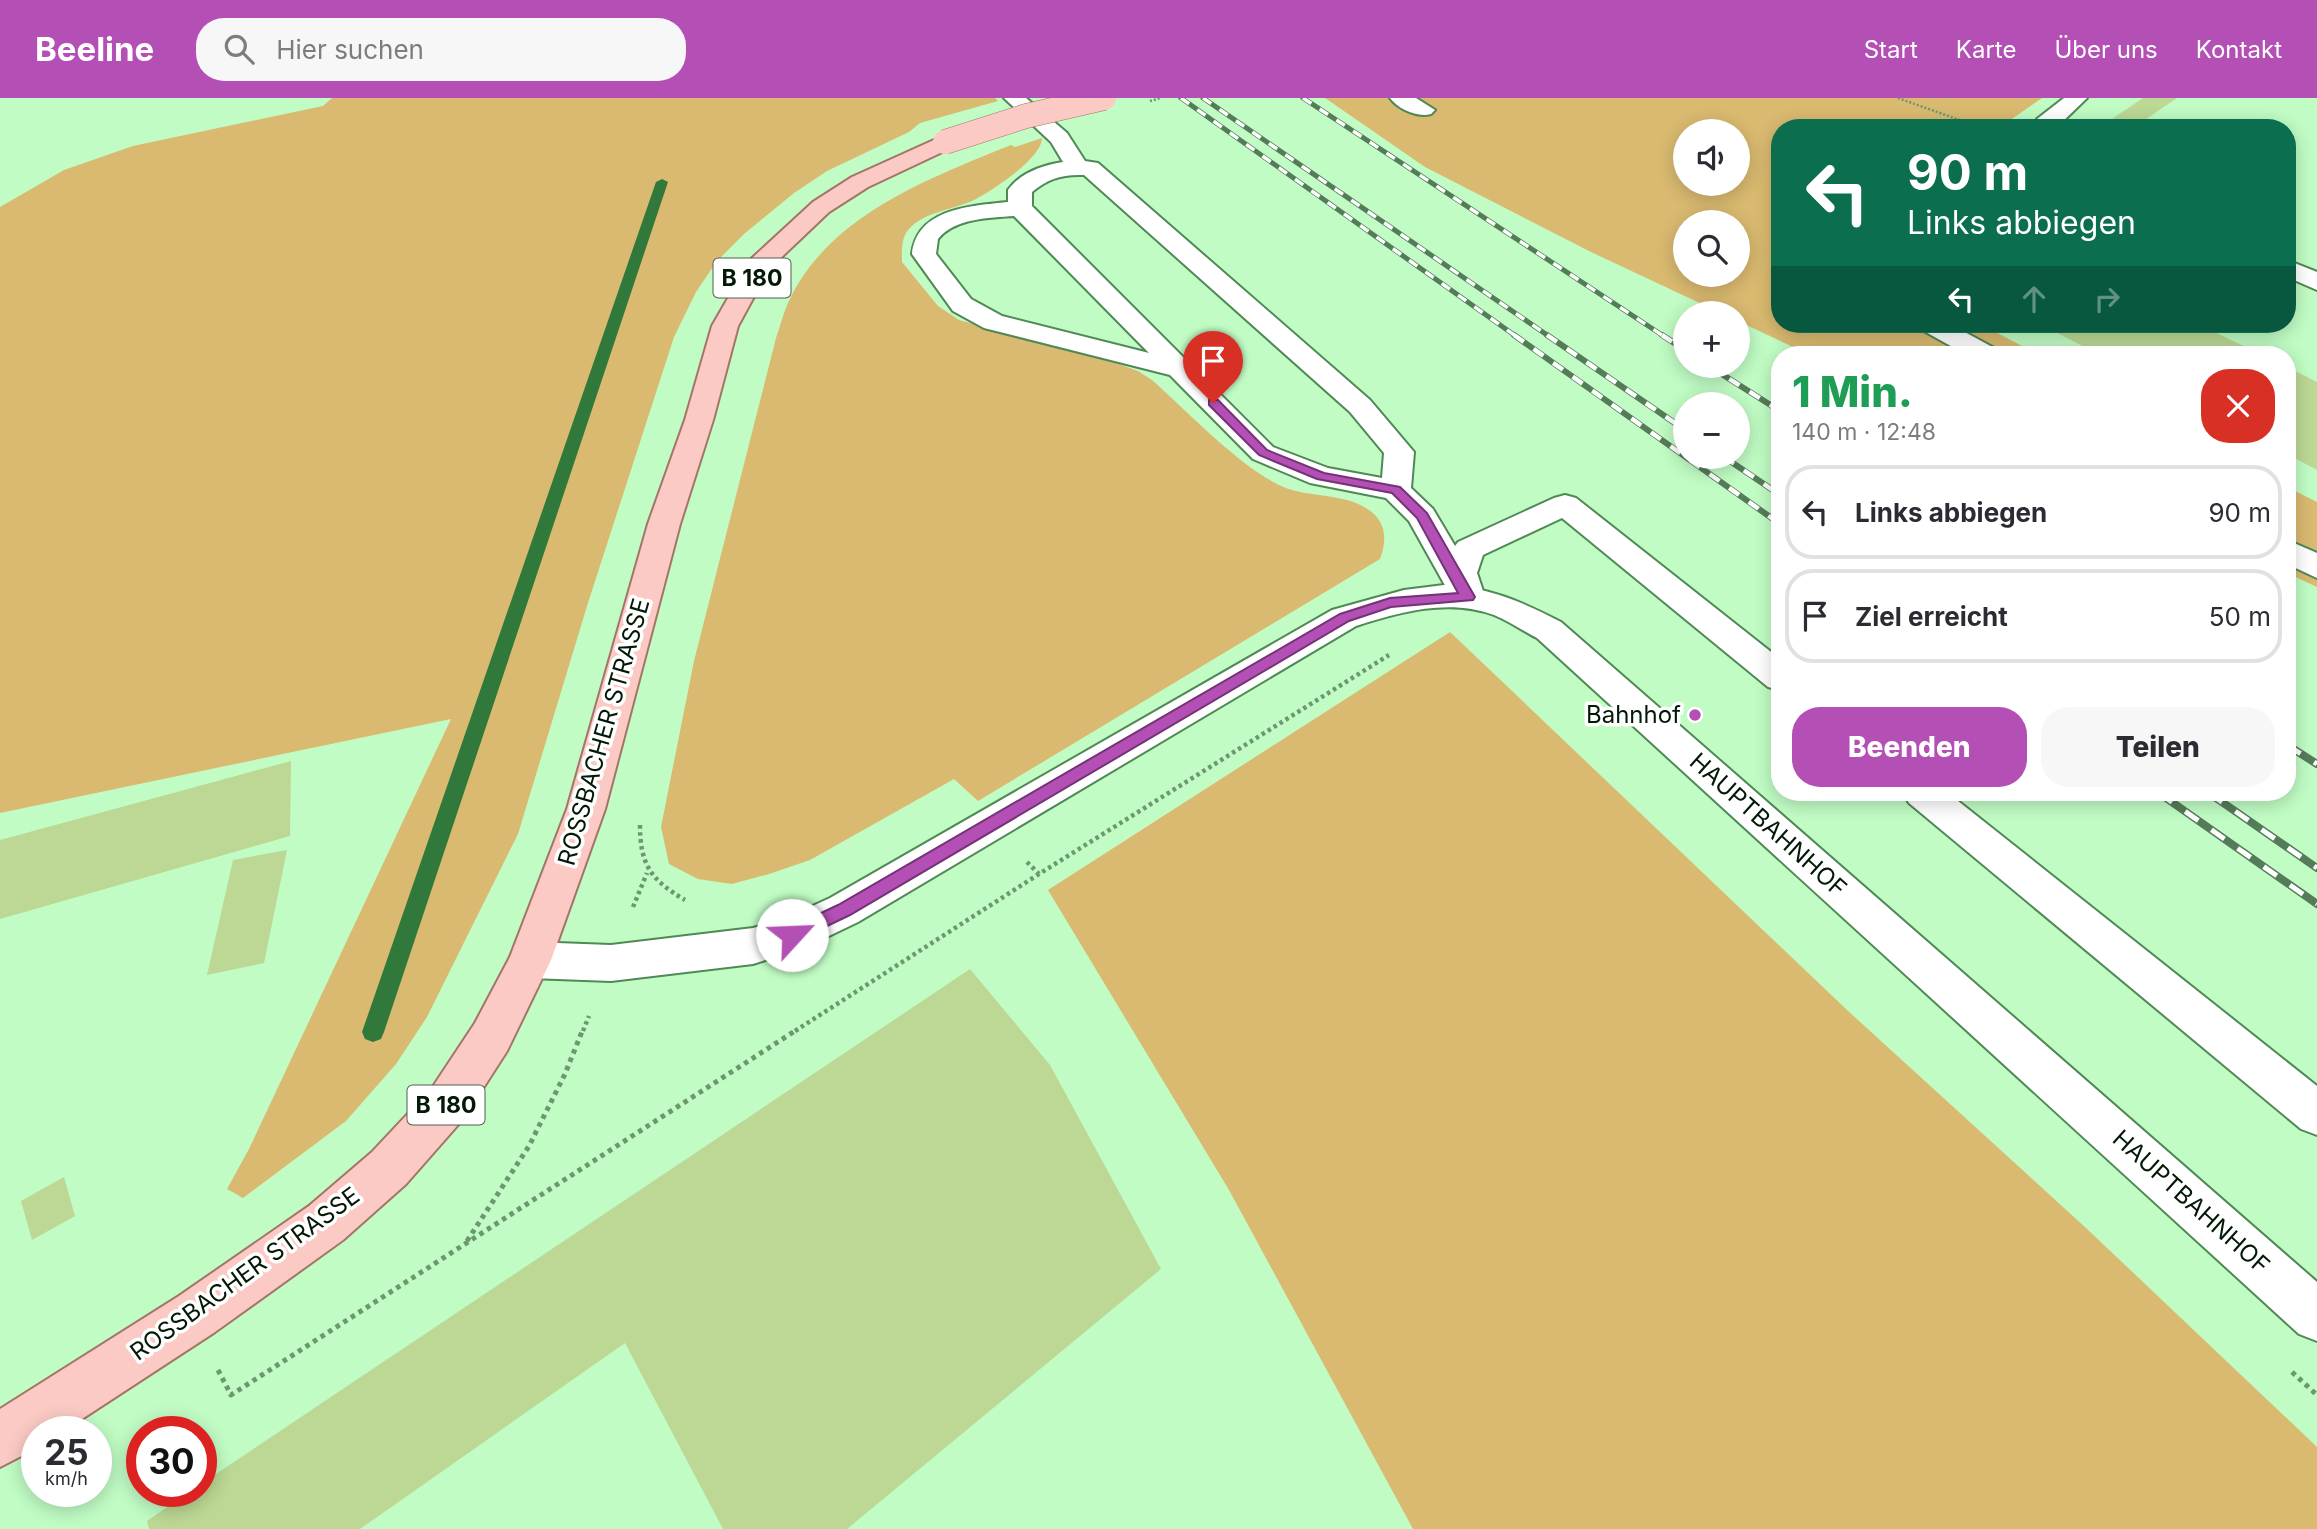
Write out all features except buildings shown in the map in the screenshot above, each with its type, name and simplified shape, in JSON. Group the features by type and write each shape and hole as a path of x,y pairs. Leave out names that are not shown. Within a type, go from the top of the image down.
{"main road":[{"name":"ROSSBACHER STRASSE","path":"0,1440 208,1307 326,1223 389,1168 449,1103 491,1037 530,960 586,809 664,524 699,420 725,326 759,265 821,207 860,182 945,142 1026,117 1104,98"}],"street":[{"path":"1014,98 1059,138 1078,168"},
{"path":"1400,98 1424,110"},
{"path":"2051,119 2077,98"},
{"path":"1396,490 1399,452 1360,406 1112,184 1090,168 1065,167 1040,173 1020,190 1020,208 1263,453 1321,476 1396,490 1422,516 1468,597"},
{"path":"1020,208 962,217 942,224 926,238 924,254 962,305 993,322 1180,369"},
{"path":"2296,272 2317,282"},
{"path":"1947,333 1970,346"},
{"path":"1468,597 1461,573 1469,549 1565,505 1771,671"},
{"path":"2296,555 2317,567"},
{"name":"HAUPTBAHNHOF","path":"530,960 611,963 753,946 792,935 844,910 1345,618 1390,602 1433,597 1468,597 1506,607 1549,630 2317,1316"},
{"path":"1932,801 2317,1114"}],"path":[{"path":"1898,98 1957,119"},
{"path":"214,1364 231,1395 1039,874 1398,650"},
{"path":"640,821 639,842 647,873 663,888 687,900"},
{"path":"464,1245 529,1146 565,1074 647,873"},
{"path":"2286,1367 2317,1395"}],"shaded area":[{"path":"332,98 995,98 998,101 920,123 909,132 827,171 794,193 744,234 717,261 696,292 674,337 587,606 518,834 427,1017 396,1064 346,1121 243,1198 227,1189 249,1149 451,719 0,813 0,207 64,170 133,146 323,106"},
{"path":"1325,98 2042,98 2012,119 1771,119 1771,333 1997,333 2022,346 1791,346 1750,327 1750,301 1695,301 1591,252 1425,167"},
{"path":"1042,138 1034,155 994,188 968,203 922,219 908,230 902,245 902,262 938,306 959,320 1138,371 1152,380 1229,450 1261,475 1288,489 1339,498 1363,506 1374,514 1383,530 1384,541 1380,559 978,801 954,779 810,860 732,884 698,879 669,864 661,827 694,661 776,338 788,303 806,272 828,246 854,223 883,204 979,158 1011,145 1015,147"},
{"path":"2296,492 2317,502 2317,587 2296,577"},
{"path":"1450,632 1847,1010 2086,1228 2317,1447 2317,1529 1413,1529 1229,1190 1048,890"}],"waterway":[{"path":"373,1032 662,182"}],"railway":[{"path":"1181,98 1517,337"},
{"path":"1203,98 1550,337"},
{"path":"1303,98 1665,337"},
{"path":"1514,335 1771,518"},
{"path":"1547,335 1673,422"},
{"path":"1662,335 1673,342"},
{"path":"1728,378 1771,405"},
{"path":"1742,469 1771,489"},
{"path":"2296,751 2317,764"},
{"path":"2170,801 2317,904"},
{"path":"2221,801 2317,868"}],"place":[{"name":"Bahnhof","path":"1695,715"}],"route":[{"path":"792,935 844,910 989,823 1345,618 1390,602 1433,597 1468,597 1422,516 1396,490 1321,476 1263,453 1213,403"}]}
